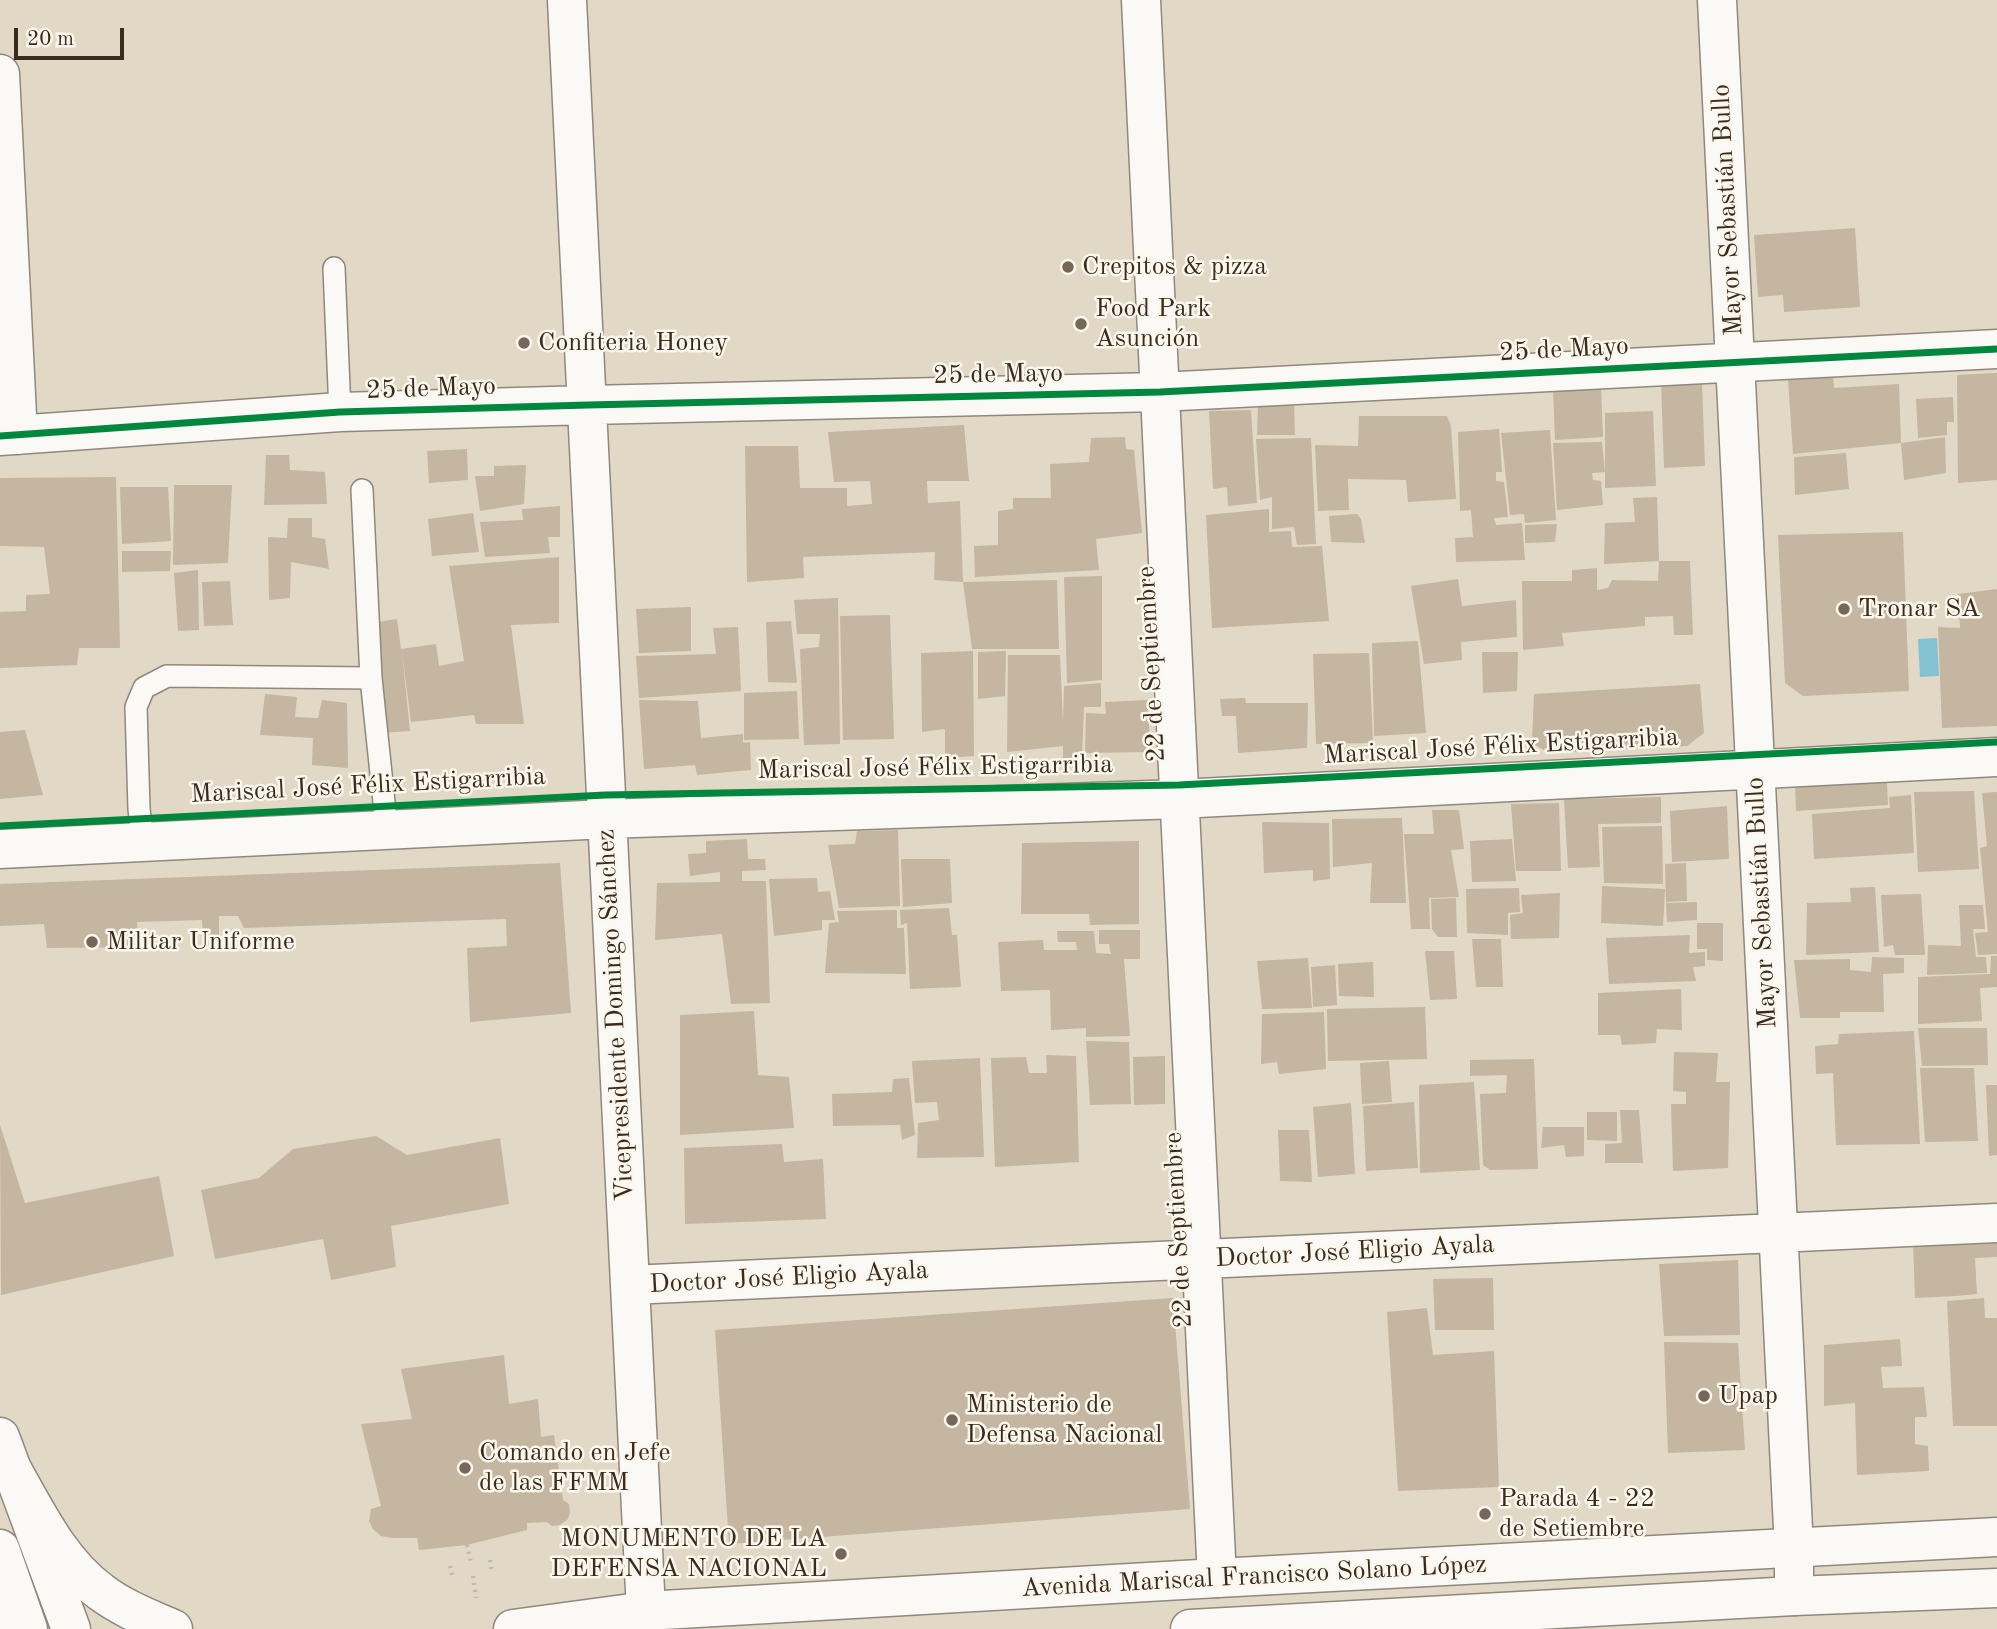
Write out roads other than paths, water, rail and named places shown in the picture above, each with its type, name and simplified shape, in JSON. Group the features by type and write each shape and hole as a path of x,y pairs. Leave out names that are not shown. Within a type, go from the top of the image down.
{"main road":[{"name":"Vicepresidente Domingo Sánchez","path":"567,0 646,1611"},
{"name":"22 de Septiembre","path":"1141,0 1217,1578"},
{"name":"Mayor Sebastián Bullo","path":"1717,0 1794,1548 1794,1596"},
{"path":"0,74 9,436"},
{"name":"25 de Mayo","path":"9,436 340,412 1160,392 1997,349"},
{"name":"Mariscal José Félix Estigarribia","path":"0,849 606,819 1179,799 1997,757"},
{"name":"Doctor José Eligio Ayala","path":"629,1285 1997,1223"},
{"path":"7,1454 71,1629"},
{"path":"7,1454 37,1514 74,1566 100,1592 130,1610 173,1629"},
{"name":"Avenida Mariscal Francisco Solano López","path":"513,1629 646,1611 1997,1537"},
{"path":"0,1620 5,1564"},
{"path":"5,1564 28,1629"},
{"name":"Avenida Mariscal Francisco Solano López","path":"1203,1629 1991,1586"}],"lane":[{"path":"334,268 340,412"},
{"path":"362,490 371,678 387,831"},
{"path":"143,843 139,809 136,707 144,688 167,676 371,678"}],"water":[{"path":"1937,638 1939,676 1920,677 1918,639"}],"place":[{"name":"Crepitos & pizza","path":"1068,267"},
{"name":"Food Park Asunción","path":"1081,324"},
{"name":"Confiteria Honey","path":"524,343"},
{"name":"Tronar SA","path":"1844,609"},
{"name":"Militar Uniforme","path":"92,942"},
{"name":"Upap","path":"1704,1396"},
{"name":"Ministerio de Defensa Nacional","path":"952,1420"},
{"name":"Comando en Jefe de las FFMM","path":"465,1468"},
{"name":"Parada 4 - 22 de Setiembre","path":"1485,1514"},
{"name":"MONUMENTO DE LA DEFENSA NACIONAL","path":"841,1554"}]}
